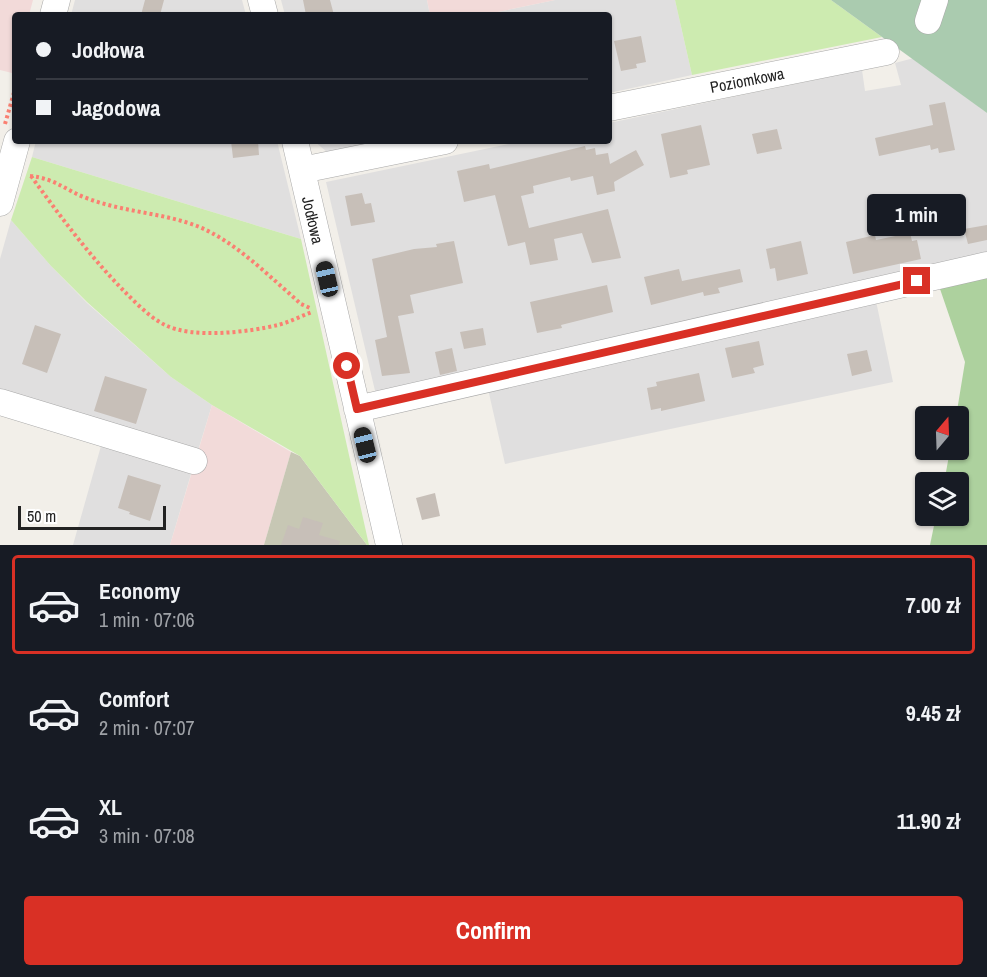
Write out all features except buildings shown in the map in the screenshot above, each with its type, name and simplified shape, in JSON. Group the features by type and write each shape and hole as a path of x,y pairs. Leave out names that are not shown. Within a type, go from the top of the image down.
{"street":[{"name":"Poziomkowa","path":"612,107 885,52"},
{"path":"0,203 10,136"},
{"name":"Jodłowa","path":"296,144 389,545"},
{"path":"302,170 430,144"},
{"path":"357,409 987,265"},
{"path":"0,402 194,461"}],"path":[{"path":"10,136 12,117"},
{"path":"20,175 41,177 59,183 89,199 195,225 218,236 300,304 317,310 279,325 231,332 199,333 166,325 137,305 104,270 78,240 30,176"}],"shaded area":[{"path":"0,0 33,0 30,12 12,12 12,73 0,70"},
{"path":"75,0 242,0 245,12 72,12"},
{"path":"281,0 427,0 429,12 284,12"},
{"path":"427,0 555,0 497,12 429,12"},
{"path":"555,0 675,0 692,75 612,92 612,12 497,12"},
{"path":"914,58 987,113 987,255 376,395 326,182 509,144 612,144 612,122 862,70 865,91 901,85 895,63"},
{"path":"35,144 278,144 301,239 32,157"},
{"path":"318,144 366,144 327,152"},
{"path":"11,220 87,303 171,377 212,405 197,454 0,394 0,259"},
{"path":"876,301 893,382 505,464 488,389"},
{"path":"212,405 291,452 264,545 170,545"},
{"path":"101,446 191,474 170,545 73,545"},
{"path":"291,452 300,456 367,545 264,545"}],"green space":[{"path":"675,0 831,0 882,37 692,75"},
{"path":"831,0 987,0 987,113"},
{"path":"32,157 301,239 369,545 300,456 212,405 171,377 87,302 51,266 11,220"},
{"path":"987,274 987,545 930,545 934,526 969,526 969,472 946,472 948,460 969,460 969,406 958,406 965,362 939,286"}],"route":[{"path":"347,366 357,409 917,281"}]}
